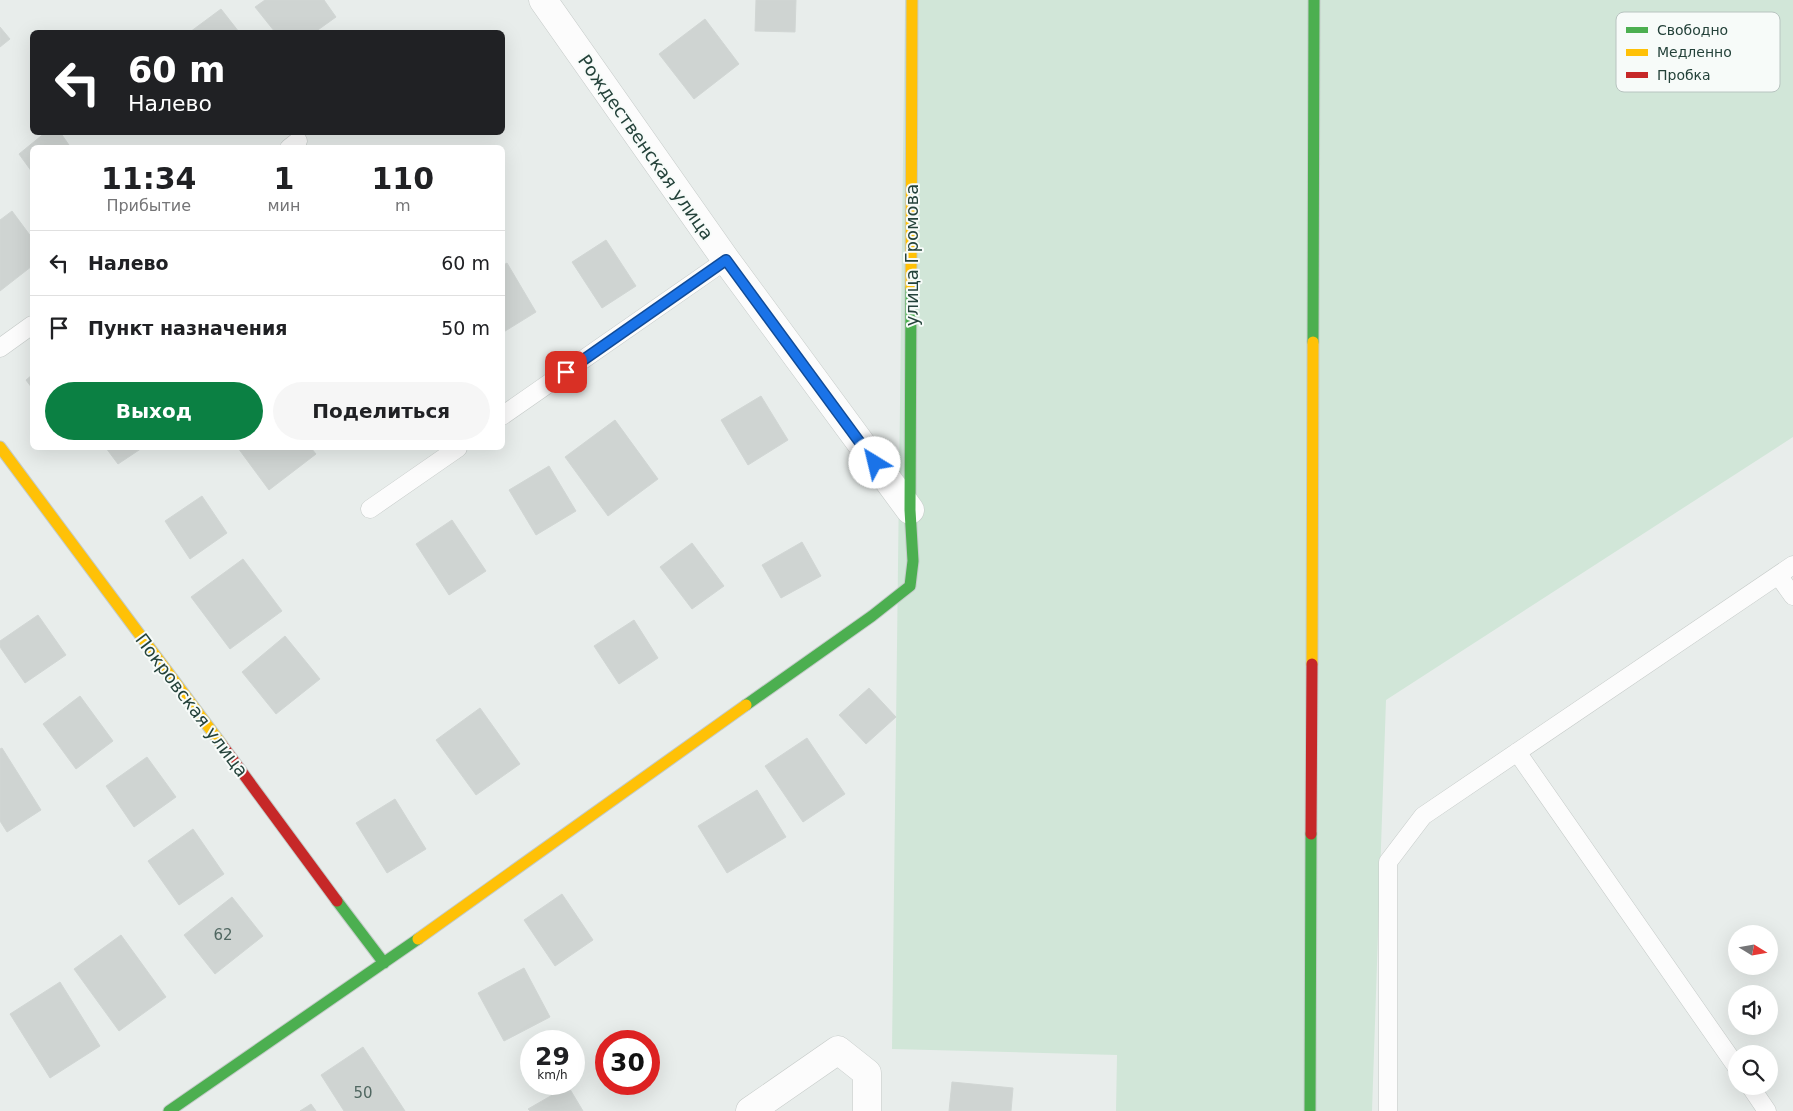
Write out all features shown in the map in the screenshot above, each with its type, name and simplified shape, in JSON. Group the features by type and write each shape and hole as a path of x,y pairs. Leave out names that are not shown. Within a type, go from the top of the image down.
{"street":[{"name":"Рождественская улица","path":"543,0 726,260 910,510"},
{"name":"улица Громова","path":"384,962 872,616 910,586 913,561 910,510 912,0"},
{"path":"1310,1111 1314,0"},
{"name":"Покровская улица","path":"0,447 384,962"},
{"path":"169,1111 384,962"},
{"path":"750,1111 838,1050 867,1073 867,1111"}],"lane":[{"path":"505,414 726,260"},
{"path":"0,348 30,326"},
{"path":"370,509 455,450"},
{"path":"1388,1111 1388,862 1423,816 1793,565"},
{"path":"1778,575 1793,596"},
{"path":"1517,752 1728,1055"},
{"path":"1756,1095 1767,1111"}],"green space":[{"path":"905,0 1793,0 1793,437 1386,700 1372,1111 1116,1111 1117,1055 892,1049"}],"building":[{"path":"265,0 324,0 336,17 318,30 273,30 255,7"},
{"path":"756,0 796,0 795,32 755,31"},
{"path":"221,9 237,30 193,30"},
{"path":"705,19 739,64 694,99 659,54"},
{"path":"0,27 10,39 0,47"},
{"path":"42,135 62,135 69,145 30,145"},
{"path":"30,145 30,169 19,154"},
{"path":"12,211 30,235 30,268 0,291 0,220"},
{"path":"606,240 636,286 602,308 572,262"},
{"path":"507,263 536,312 505,331 505,264"},
{"path":"30,377 30,385 26,380"},
{"path":"761,396 788,440 748,465 721,420"},
{"path":"615,420 658,479 608,516 565,457"},
{"path":"108,450 139,450 118,464"},
{"path":"239,450 313,450 316,454 269,490"},
{"path":"549,466 576,511 536,535 509,490"},
{"path":"202,496 227,533 190,559 165,521"},
{"path":"452,520 486,571 449,595 416,544"},
{"path":"802,542 821,576 781,598 762,565"},
{"path":"692,543 724,586 692,609 660,567"},
{"path":"243,559 282,611 230,649 191,597"},
{"path":"38,615 66,655 25,683 0,647 0,641"},
{"path":"634,620 658,658 619,684 594,646"},
{"path":"285,636 320,679 276,714 242,672"},
{"path":"869,688 896,717 866,744 839,715"},
{"path":"80,696 113,741 76,769 43,724"},
{"path":"480,708 520,764 476,795 436,740"},
{"path":"807,738 845,794 803,822 765,766"},
{"path":"2,748 41,810 7,832 0,821 0,749"},
{"path":"147,757 176,797 134,827 106,786"},
{"path":"757,790 786,837 727,873 698,826"},
{"path":"395,799 426,849 387,873 356,823"},
{"path":"193,829 224,874 179,905 148,861"},
{"path":"562,894 593,940 555,966 524,920"},
{"path":"232,897 263,936 215,974 184,935"},
{"path":"121,935 166,997 119,1031 74,969"},
{"path":"524,968 550,1017 525,1030 520,1030 520,1033 504,1041 478,993"},
{"path":"60,982 100,1046 50,1078 10,1014"},
{"path":"363,1047 405,1111 344,1111 321,1075"},
{"path":"952,1082 1013,1088 1011,1111 949,1111"},
{"path":"552,1095 573,1095 583,1111 530,1111 528,1109"},
{"path":"311,1104 316,1111 300,1111"}],"traffic: fast":[{"path":"1313,342 1314,0"},
{"path":"746,705 872,616 910,586 913,561 910,510 911,288"},
{"path":"1310,1111 1311,834"},
{"path":"337,901 384,963"},
{"path":"169,1111 418,939"}],"traffic: slow":[{"path":"911,288 912,0"},
{"path":"1312,664 1313,342"},
{"path":"0,447 222,745"},
{"path":"418,939 746,705"}],"traffic: jam":[{"path":"1311,834 1312,664"},
{"path":"222,745 337,901"}],"route":[{"path":"566,372 726,260 875,463"}]}
